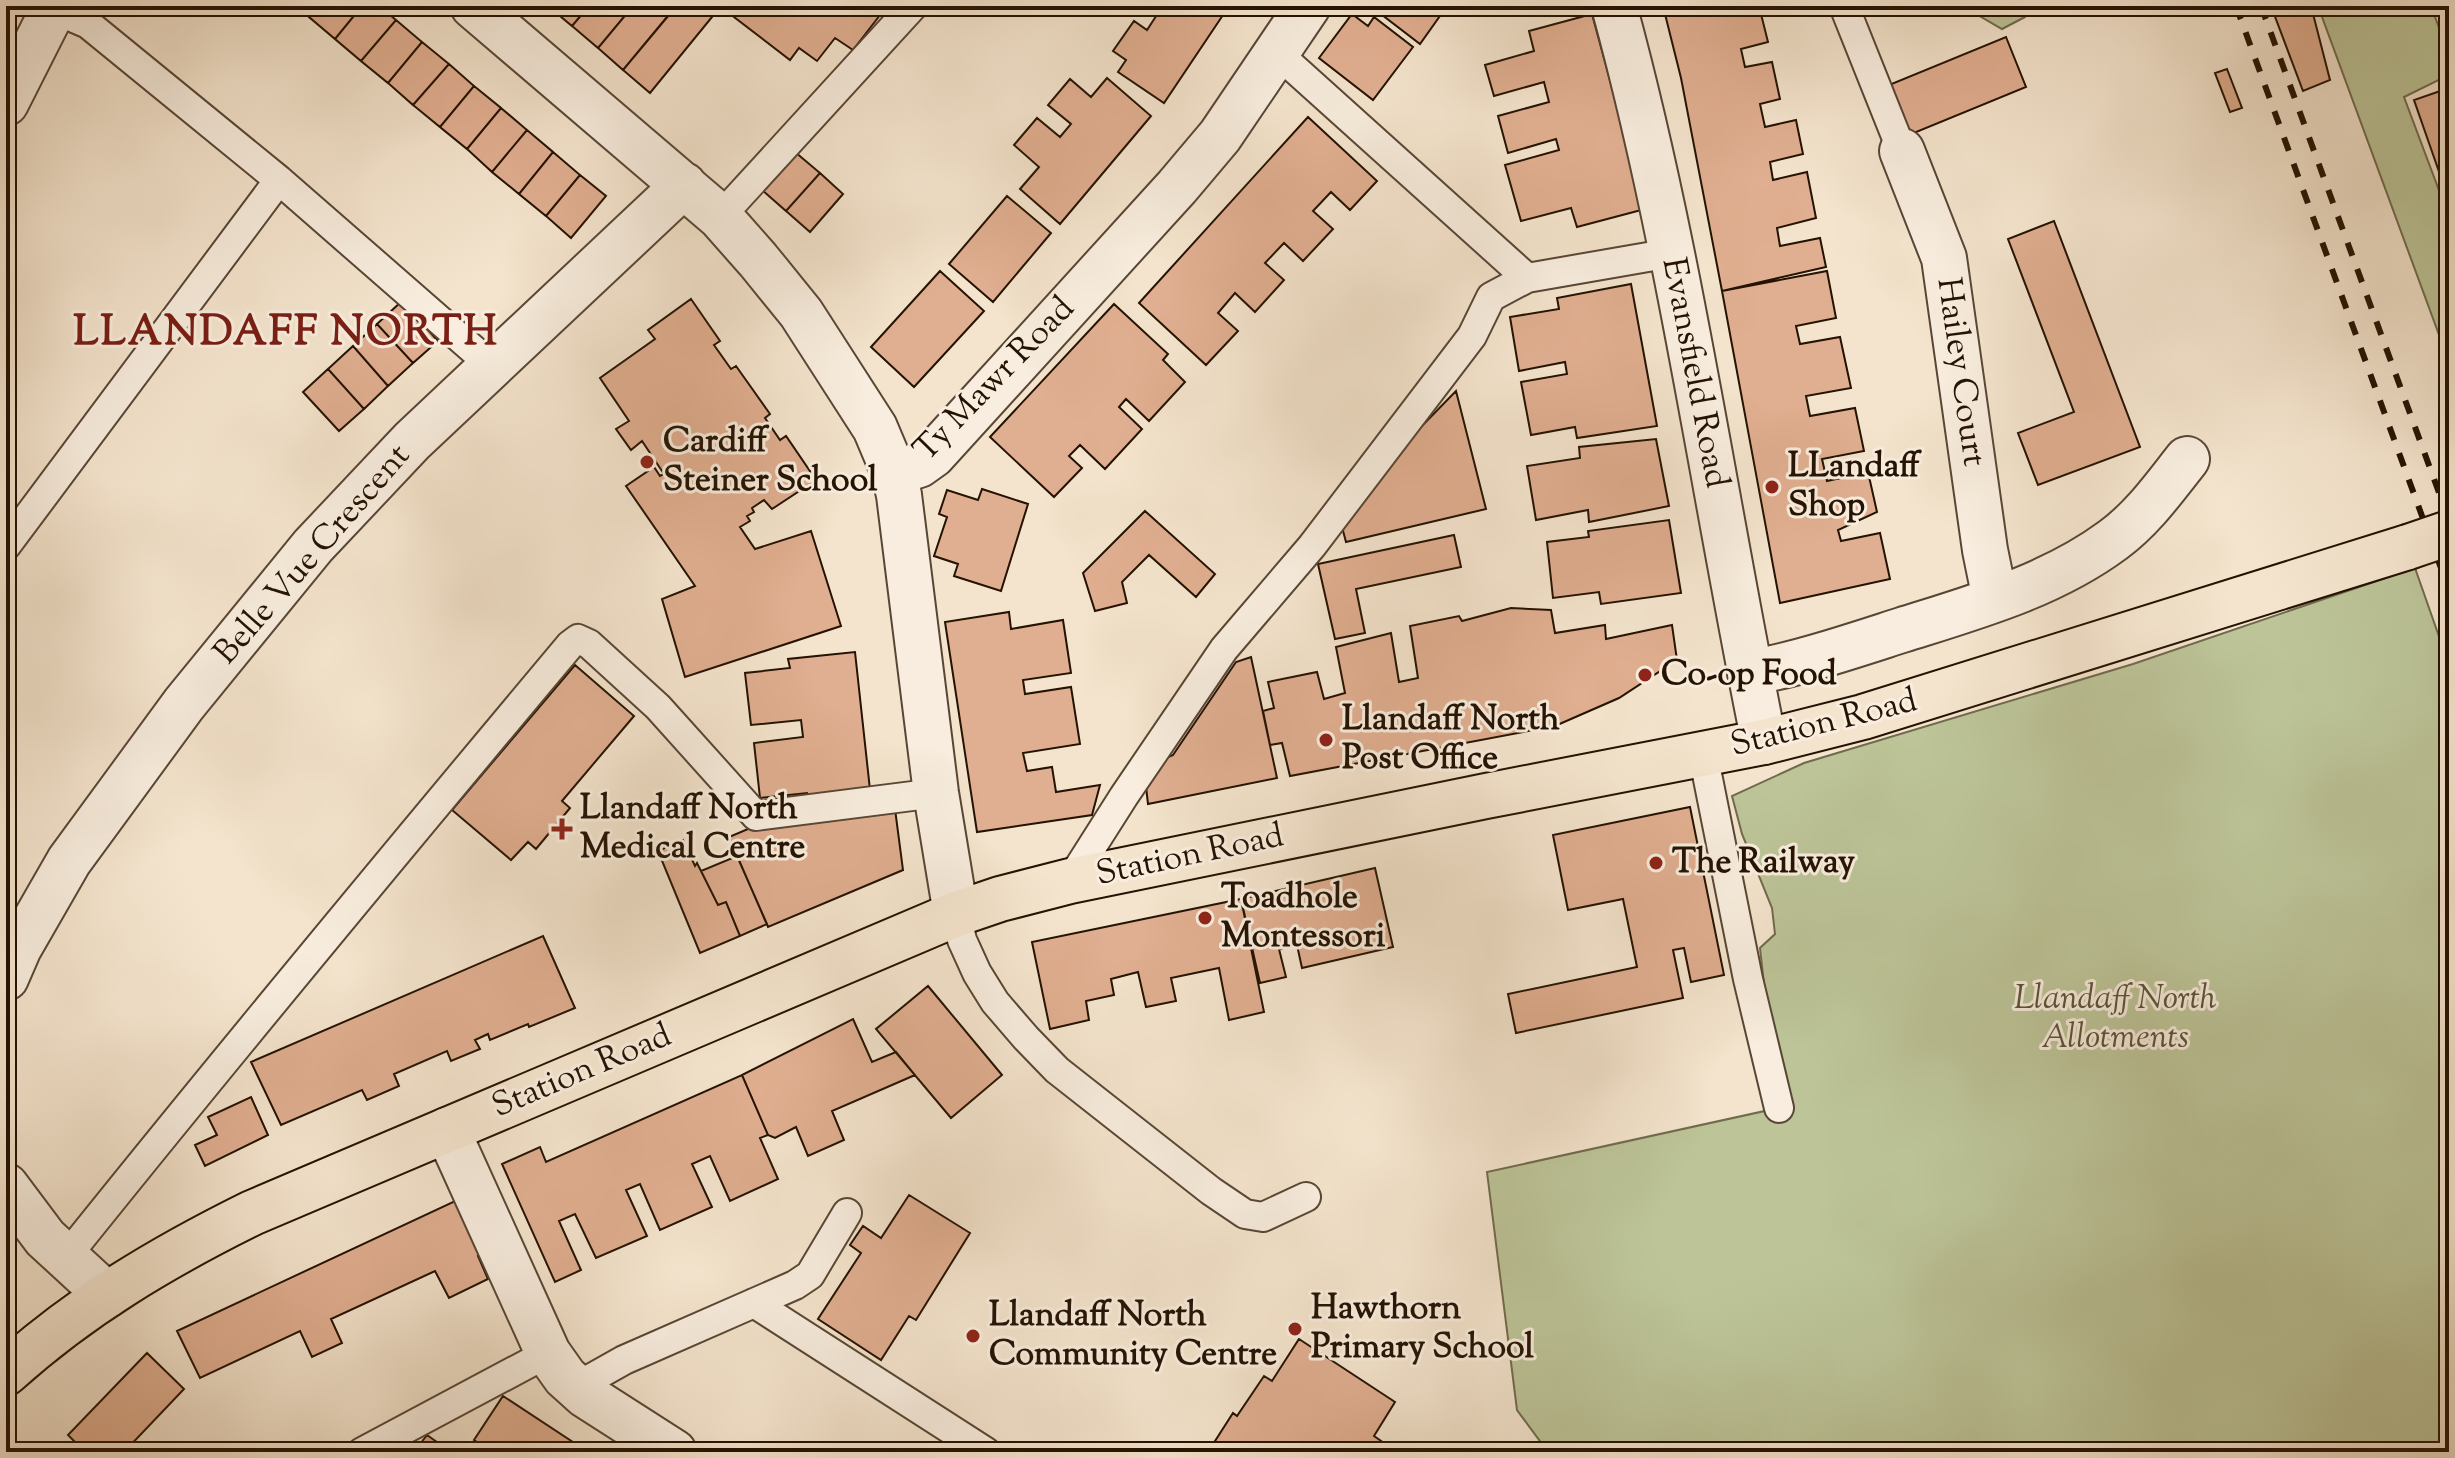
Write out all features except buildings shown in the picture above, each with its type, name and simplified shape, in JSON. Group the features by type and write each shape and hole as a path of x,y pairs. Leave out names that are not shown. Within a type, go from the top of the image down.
{"main road":[{"name":"Station Road","path":"6,1373 75,1317 141,1271 252,1213 956,914 1070,881 1764,742 1863,717 2449,533"}],"street":[{"path":"473,6 720,217 801,313 875,428 894,473"},
{"name":"Ty Mawr Road","path":"956,914 936,793 894,473 919,465 933,455 1220,136 1308,6"},
{"name":"Evansfield Road","path":"1614,6 1671,253 1764,742"},
{"path":"6,103 51,7"},
{"name":"Hailey Court","path":"1902,151 1944,258 1985,550 1995,599"},
{"name":"Belle Vue Crescent","path":"6,978 19,948 69,861 194,691 313,546 412,441 684,185"},
{"path":"1750,673 1811,659 1995,599 2065,570 2116,538 2150,507 2187,459"},
{"path":"447,1130 548,1353 565,1377 585,1395 674,1452"},
{"path":"6,1186 45,1238 107,1295"}],"lane":[{"path":"720,217 913,6"},
{"path":"1844,6 1902,151"},
{"path":"51,7 88,24 279,180 492,366"},
{"path":"1277,53 1527,278"},
{"path":"6,546 279,180"},
{"path":"1070,881 1224,649 1312,546 1472,336 1491,297 1527,278 1671,253"},
{"path":"66,1257 412,833 578,639 589,644 658,707 756,816 936,793"},
{"path":"1703,754 1748,979 1779,1108"},
{"path":"956,914 962,940 977,973 1006,1014 1057,1070 1211,1191 1245,1214 1263,1217 1306,1197"},
{"path":"576,1387 624,1360 795,1285 810,1275 847,1213"},
{"path":"754,1303 986,1452"},
{"path":"362,1452 548,1353"}],"green space":[{"path":"1975,6 2027,6 2025,17 2002,29 1978,15"},
{"path":"2318,6 2431,6 2449,55 2449,75 2404,97 2446,209 2449,209 2449,362"},
{"name":"Llandaff North Allotments","path":"2415,568 2449,665 2449,1452 1548,1452 1517,1410 1487,1172 1792,1105 1766,1002 1760,948 1775,934 1772,908 1742,834 1732,796 1804,763 2133,664"}],"railway":[{"path":"2236,6 2449,590"},
{"path":"2261,6 2449,520"}],"place":[{"name":"Cardiff Steiner School","path":"647,462"},
{"name":"LLandaff Shop","path":"1772,487"},
{"name":"Co-op Food","path":"1645,675"},
{"name":"Llandaff North Post Office","path":"1326,740"},
{"name":"Llandaff North Medical Centre","path":"562,829"},
{"name":"The Railway","path":"1656,863"},
{"name":"Toadhole Montessori","path":"1205,918"},
{"name":"Hawthorn Primary School","path":"1295,1329"},
{"name":"Llandaff North Community Centre","path":"973,1336"}],"district":[{"name":"LLANDAFF NORTH","path":"286,334"}]}
